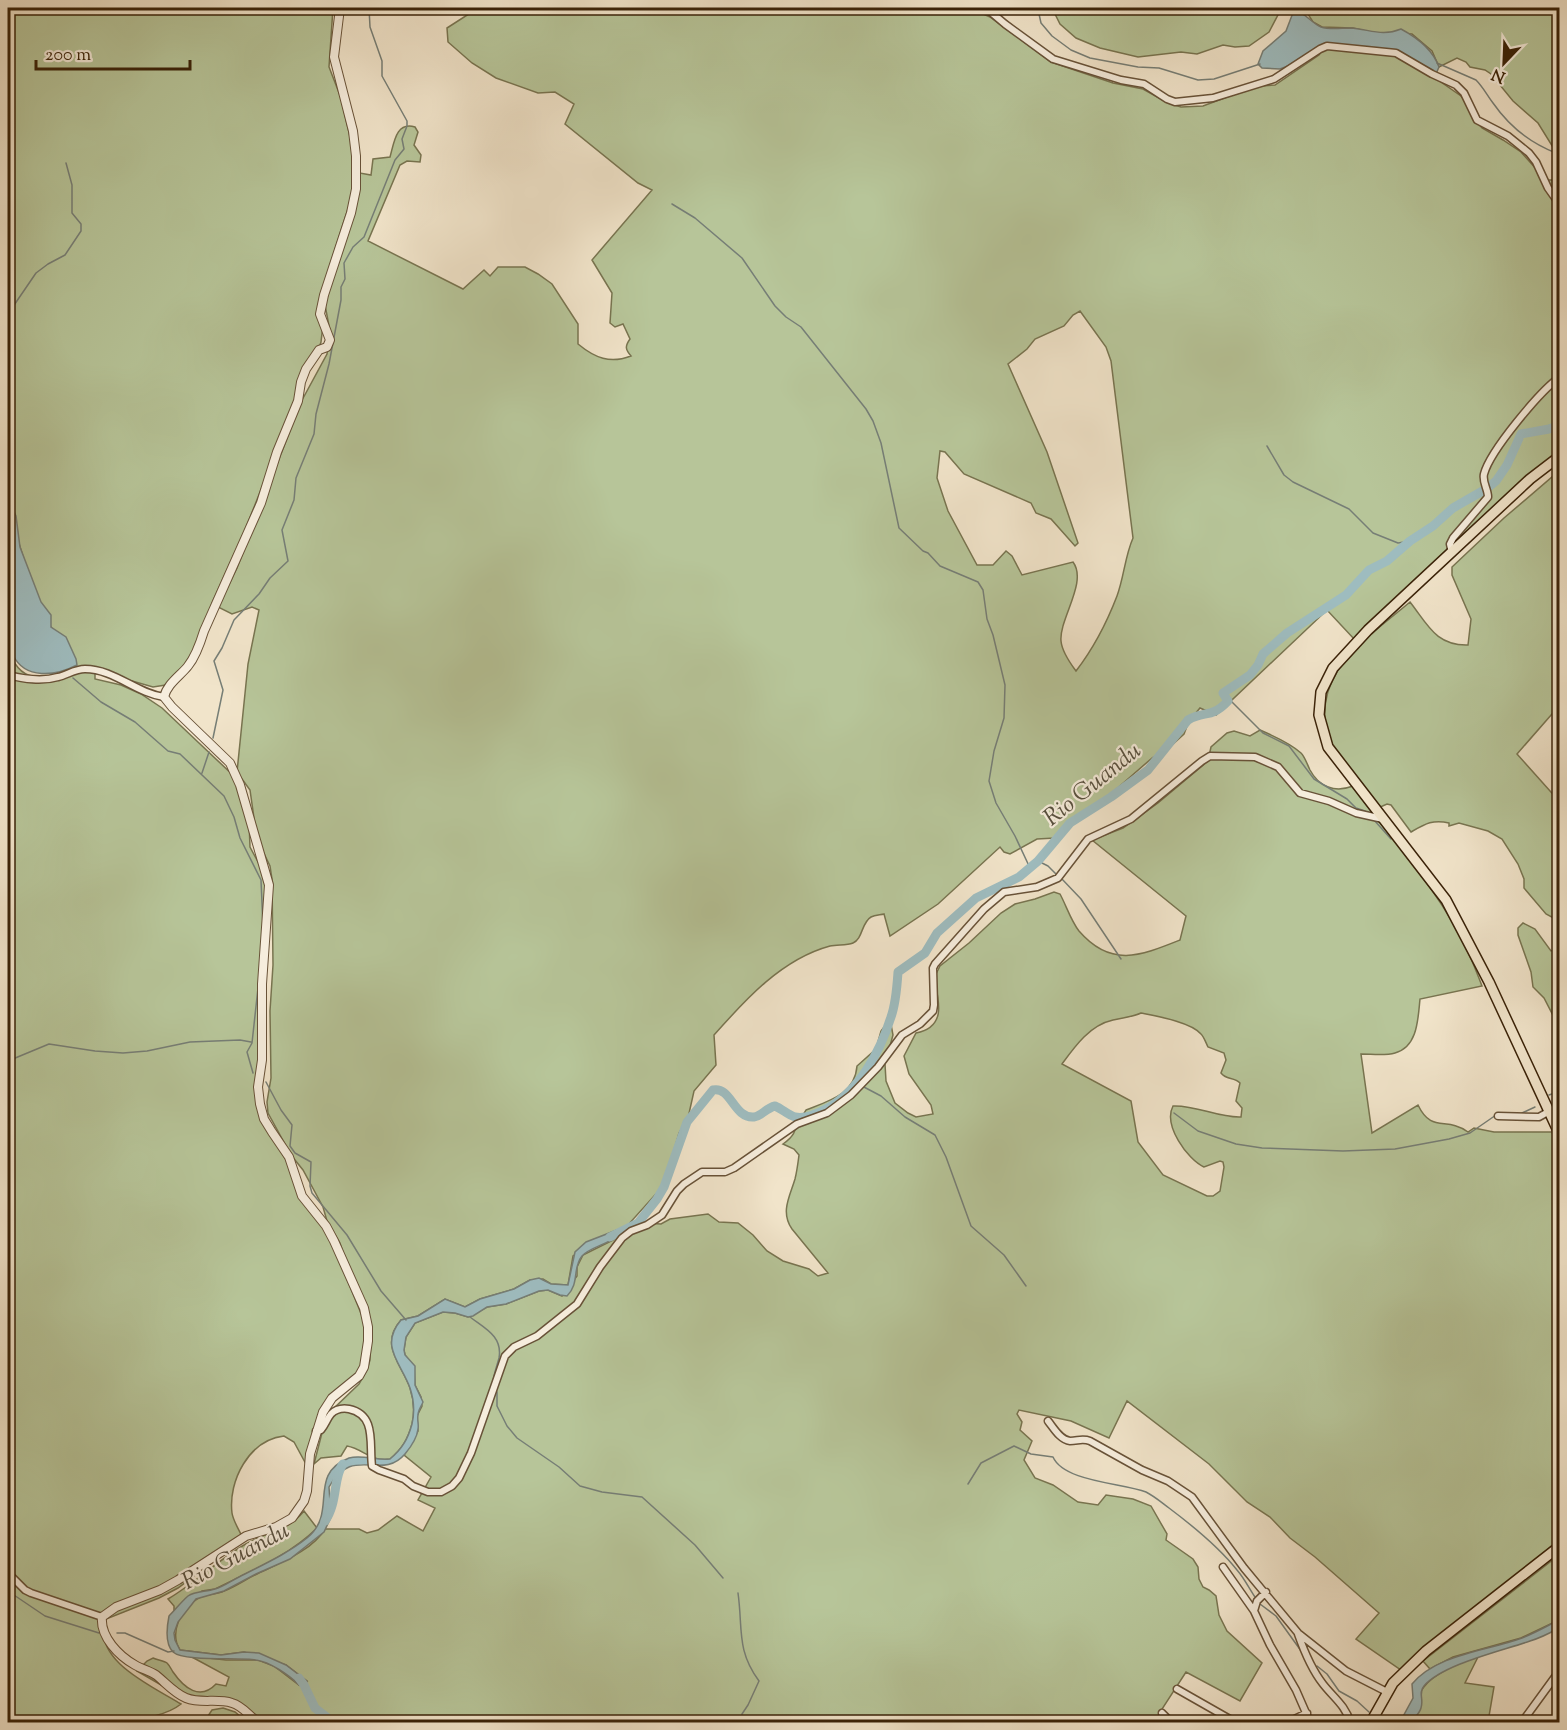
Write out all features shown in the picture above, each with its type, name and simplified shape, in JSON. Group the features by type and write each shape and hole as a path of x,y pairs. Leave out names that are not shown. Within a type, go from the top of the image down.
{"main road":[{"path":"1559,1134 1469,940 1446,900 1328,747 1319,715 1321,692 1333,668 1368,630 1530,479 1560,456"},
{"path":"1371,1722 1387,1692 1400,1675 1438,1640 1560,1546"}],"street":[{"path":"164,697 166,689 188,666 197,652 204,631 261,503 298,401 306,369 319,350 327,347 330,340 320,314 351,213 356,189 353,131 334,57 340,8"},
{"path":"986,8 1053,59 1121,80 1144,84 1175,102 1213,98 1274,79 1327,46 1396,53 1456,85 1464,93 1477,120 1508,136 1533,158 1548,188 1560,205"},
{"path":"1452,553 1450,548 1453,538 1486,501 1484,475 1487,466 1536,399 1560,378"},
{"path":"8,675 30,680 48,680 85,669 114,676 155,696 164,697 230,763 240,785 269,885 262,984 262,1060 258,1087 260,1104 264,1119 289,1157 302,1196 326,1226 334,1241 366,1317 368,1341 364,1367 359,1376 327,1404 310,1454 307,1491 292,1518 276,1527 246,1536 178,1580 160,1590 116,1607 102,1617"},
{"path":"316,1431 321,1430 331,1414 336,1411 345,1408 355,1411 363,1416 370,1426 372,1466 428,1492 441,1492 452,1486 459,1478 471,1453 506,1356 514,1347 532,1340 577,1304 622,1238 631,1231 648,1226 662,1215 680,1188 698,1174 706,1171 725,1172 734,1168 797,1124 838,1107 878,1067 902,1035 930,1016 934,1005 933,968 980,913 1004,892 1037,887 1059,877 1088,838 1131,819 1194,766 1210,756 1255,757 1278,767 1297,789 1306,795 1383,819"},
{"path":"1498,1116 1539,1117 1548,1112"},
{"path":"1048,1421 1064,1439 1085,1440 1108,1450 1142,1470 1177,1486 1192,1497 1244,1568 1298,1633 1346,1671 1387,1692"},
{"path":"1223,1567 1254,1611 1310,1722"},
{"path":"8,1573 31,1593 102,1617"},
{"path":"1254,1611 1257,1601 1266,1592"},
{"path":"102,1617 103,1629 109,1641 129,1661 151,1672 192,1701 231,1702 258,1722"},
{"path":"1298,1633 1305,1653 1320,1679 1344,1708 1350,1722"},
{"path":"1522,1722 1560,1670"},
{"path":"1177,1689 1235,1722"},
{"path":"1162,1713 1171,1722"},
{"path":"1288,1722 1307,1713"}],"green space":[{"path":"8,8 333,8 329,67 341,98 351,141 354,174 353,193 330,265 321,342 318,351 307,366 279,444 245,530 212,603 199,642 172,684 153,687 101,672 95,674 95,679 121,685 141,694 162,708 236,778 249,821 250,847 266,877 260,1104 282,1153 334,1247 362,1316 366,1334 362,1368 327,1408 307,1466 294,1442 284,1436 261,1445 243,1464 237,1476 232,1501 233,1516 243,1539 178,1588 106,1619 104,1634 107,1647 116,1659 141,1680 181,1704 166,1712 146,1718 98,1723 8,1722 8,648 19,669 26,674 43,677 74,669 75,666 38,606 8,507"},
{"path":"478,8 970,8 990,17 1051,62 1113,83 1143,89 1168,103 1181,107 1203,106 1243,91 1275,85 1319,55 1327,44 1398,51 1436,74 1441,82 1461,96 1470,106 1472,116 1482,128 1521,152 1546,180 1559,180 1559,460 1355,640 1327,610 1216,715 1200,708 1189,721 1184,734 1171,746 1152,758 1105,799 1079,814 1055,838 1037,839 1010,854 1004,852 1000,847 938,904 890,936 884,914 873,916 865,923 859,938 853,943 830,946 813,952 796,960 766,982 714,1035 716,1065 694,1091 688,1118 679,1133 664,1185 628,1225 573,1256 568,1285 551,1284 543,1279 530,1280 514,1289 480,1299 465,1307 445,1299 418,1316 401,1320 395,1329 392,1346 410,1388 414,1410 409,1434 404,1443 390,1459 377,1459 347,1446 341,1456 321,1458 314,1464 324,1425 330,1412 359,1384 367,1370 370,1360 371,1336 340,1243 303,1170 291,1155 268,1113 267,1102 271,1078 270,1011 273,965 272,879 270,866 257,839 250,790 237,772 248,664 259,610 252,607 232,614 218,607 237,568 301,402 327,354 330,331 325,305 360,173 371,175 373,159 390,157 400,130 409,126 415,127 418,132 414,145 421,155 420,162 407,161 400,165 368,241 463,289 484,270 490,276 498,267 525,267 552,284 578,324 578,344 590,353 603,358 616,359 631,356 626,348 630,339 623,324 615,327 610,323 612,293 592,260 652,190 638,183 565,124 574,104 555,92 538,93 496,78 472,63 448,42 447,28","holes":["1080,311 1106,347 1111,361 1133,538 1113,606 1094,644 1076,671 1061,641 1064,622 1077,580 1077,570 1073,562 1022,575 1012,556 1006,551 993,565 977,565 948,511 937,478 940,451 945,452 964,474 1031,503 1036,513 1051,519 1075,546 1078,543 1047,452 1008,364 1027,349 1035,339 1064,326 1073,315"]},
{"path":"1052,8 1280,8 1280,11 1269,32 1249,46 1223,45 1197,54 1181,52 1138,57 1100,48 1076,38 1060,24"},
{"path":"1304,8 1559,8 1559,163 1556,152 1538,123 1513,101 1485,70 1470,67 1466,62 1457,58 1439,67 1432,51 1412,34 1375,33 1353,28 1322,27 1313,22"},
{"path":"1559,471 1559,706 1517,754 1559,801 1559,921 1546,914 1524,888 1524,879 1518,864 1502,839 1488,831 1459,823 1449,826 1449,823 1434,822 1411,832 1391,805 1387,804 1378,808 1332,748 1325,721 1326,699 1332,680 1344,662 1358,646 1410,602 1440,638 1448,642 1468,645 1471,619 1452,575 1452,567"},
{"path":"1260,730 1292,746 1302,755 1318,781 1328,787 1340,789 1353,786 1442,905 1466,948 1482,986 1420,999 1415,1031 1403,1050 1383,1055 1361,1054 1372,1133 1418,1105 1423,1114 1434,1122 1460,1127 1468,1132 1474,1128 1494,1132 1552,1132 1560,1157 1559,1540 1401,1670 1356,1639 1379,1613 1290,1538 1270,1517 1247,1502 1209,1464 1127,1401 1109,1438 1071,1421 1019,1410 1017,1414 1022,1422 1020,1430 1032,1441 1024,1460 1035,1478 1053,1485 1078,1502 1098,1505 1106,1495 1133,1499 1151,1506 1167,1534 1166,1540 1193,1559 1198,1567 1199,1579 1203,1587 1216,1596 1219,1615 1227,1631 1262,1663 1240,1701 1186,1672 1162,1709 1157,1722 258,1722 234,1704 205,1704 163,1686 137,1671 153,1658 167,1663 177,1678 187,1687 204,1692 216,1684 226,1686 229,1677 190,1656 226,1660 258,1660 274,1666 299,1685 307,1681 286,1665 244,1652 221,1655 180,1650 176,1636 178,1622 186,1608 197,1599 228,1589 294,1556 312,1544 325,1529 359,1529 367,1533 378,1530 397,1516 423,1531 435,1508 418,1500 431,1477 404,1455 418,1431 417,1416 422,1406 421,1397 415,1385 414,1366 405,1355 404,1350 406,1337 415,1323 443,1312 468,1317 487,1307 506,1304 539,1291 548,1290 562,1296 577,1276 577,1267 583,1255 620,1234 644,1223 661,1224 670,1219 708,1214 719,1222 738,1223 767,1251 783,1261 809,1269 818,1276 828,1273 788,1223 786,1210 799,1155 794,1149 783,1144 794,1133 796,1119 806,1110 832,1100 846,1090 855,1076 857,1066 876,1049 881,1031 890,1019 893,1035 885,1064 886,1081 895,1103 916,1117 933,1114 931,1105 909,1074 904,1056 916,1033 926,1030 937,1019 939,1004 934,978 940,966 1001,913 1015,904 1054,892 1060,894 1079,931 1091,943 1114,954 1139,954 1180,940 1186,916 1092,840 1123,828 1158,803 1208,761 1211,747 1227,733 1234,731 1250,736","holes":["1141,1013 1182,1023 1196,1030 1202,1035 1208,1047 1224,1053 1226,1060 1221,1073 1240,1083 1236,1101 1242,1108 1241,1117 1224,1116 1182,1106 1173,1106 1171,1114 1171,1122 1178,1141 1197,1163 1204,1167 1223,1162 1220,1191 1213,1196 1207,1196 1163,1175 1138,1142 1131,1101 1062,1064 1078,1043 1097,1026"]},
{"path":"1523,923 1535,929 1551,951 1559,949 1559,1027 1544,998 1533,987 1531,972 1518,935 1518,928"},
{"path":"304,1511 317,1528 306,1538 255,1570 215,1589 202,1591 174,1611 174,1606 168,1599 234,1551 252,1540 290,1524"},
{"path":"1559,1555 1559,1620 1521,1638 1453,1657 1430,1669 1423,1661"},
{"path":"1478,1657 1465,1683 1494,1687 1488,1722 1411,1722 1420,1709 1420,1693 1430,1680 1454,1666"},
{"path":"223,1708 235,1712 247,1722 204,1722 212,1710"}],"water":[{"path":"1294,10 1324,28 1382,32 1401,29 1433,55 1439,67 1436,74 1398,51 1320,46 1288,66 1280,69 1262,68 1258,64 1263,51 1286,31"},
{"path":"8,499 16,516 20,547 41,602 51,615 51,627 66,637 76,659 77,665 60,672 33,672 25,669 13,655 8,636"},
{"path":"617,1230 620,1234 616,1237 582,1256 577,1265 573,1286 567,1296 548,1290 539,1291 506,1304 487,1307 473,1316 443,1312 415,1323 406,1337 404,1350 405,1355 415,1366 415,1385 423,1402 418,1413 416,1436 407,1452 396,1462 386,1465 357,1465 338,1474 329,1487 331,1517 324,1532 290,1559 224,1591 196,1599 178,1622 174,1633 180,1650 221,1655 259,1653 286,1665 307,1681 306,1685 302,1687 279,1670 261,1661 188,1657 179,1655 170,1649 167,1630 169,1616 188,1596 221,1587 283,1554 307,1538 316,1528 321,1517 325,1484 336,1465 354,1457 390,1459 401,1447 410,1429 414,1410 410,1388 392,1346 395,1329 401,1320 418,1316 445,1299 465,1307 480,1299 514,1289 539,1278 551,1284 568,1285 575,1252 586,1242"},
{"path":"1559,1620 1559,1628 1545,1635 1459,1665 1433,1678 1422,1689 1422,1705 1418,1714 1411,1722 1400,1722 1413,1698 1412,1684 1422,1674 1449,1660 1522,1638"}],"waterway":[{"path":"213,738 223,690 214,661 234,620 259,594 270,578 288,561 282,530 294,500 296,478 314,434 316,414 329,364 341,300 341,287 345,279 344,263 353,247 364,237 395,160 404,149 402,139 407,121 382,76 382,61 370,27 369,8"},
{"path":"1033,8 1039,14 1041,23 1052,36 1071,50 1090,58 1138,67 1159,68 1198,80 1214,79 1260,64"},
{"path":"1437,63 1476,80 1513,126 1529,139 1556,153 1560,190"},
{"path":"8,314 36,273 65,255 81,231 81,224 72,213 72,185 66,163"},
{"path":"672,204 695,218 742,258 775,306 801,327 866,409 881,443 899,528 940,566 978,582 983,590 987,619 1005,685 1004,718 994,751 989,781 996,803 1030,868"},
{"name":"Rio Guandu","path":"610,1237 638,1223 657,1199 664,1187 687,1122 713,1090 724,1093 742,1113 754,1117 775,1106 795,1117 807,1117 822,1111 849,1092 867,1069 881,1044 894,1006 898,972 925,953 937,933 976,898 1019,877 1038,861 1070,823 1148,770 1188,720 1222,707 1228,701 1223,693 1250,675 1263,654 1287,633 1346,595 1369,570 1387,561 1453,508 1496,481 1507,465 1521,434 1560,425"},
{"path":"1267,446 1284,475 1293,482 1349,509 1373,533 1398,543 1410,541"},
{"path":"73,678 101,702 135,722 168,751 180,754 224,796 234,817 240,838 261,880 263,926"},
{"path":"1223,693 1263,733 1289,746 1314,779 1347,799 1356,808 1365,811"},
{"path":"202,773 209,752"},
{"path":"1374,820 1391,839"},
{"path":"1038,861 1048,866 1057,875"},
{"path":"1061,878 1081,899 1121,959"},
{"path":"253,1073 247,1052 252,1043 258,988"},
{"path":"8,1061 49,1044 123,1053 147,1051 190,1042 240,1040 251,1042"},
{"path":"266,1082 292,1125 290,1146 295,1153 311,1162 312,1193 347,1235 381,1291 406,1320"},
{"path":"862,1086 881,1096 905,1117 935,1135 946,1157 971,1226 1004,1255 1026,1286"},
{"path":"1549,1095 1560,1091"},
{"path":"1522,1113 1535,1107"},
{"path":"1174,1113 1198,1131 1236,1144 1262,1148 1343,1151 1395,1149 1449,1139 1470,1133 1496,1115"},
{"path":"470,1317 491,1333 498,1344 499,1358 493,1382"},
{"path":"497,1392 497,1406 507,1426 517,1438 559,1467 580,1486 602,1492 642,1497 695,1545 723,1578"},
{"path":"968,1484 981,1463 1014,1446 1031,1454 1053,1457 1059,1465 1081,1477 1146,1492 1196,1529 1230,1561 1255,1597"},
{"name":"Rio Guandu","path":"325,1521 332,1506 343,1464"},
{"path":"8,1591 45,1616 99,1633"},
{"path":"738,1593 744,1649 759,1681 742,1714 742,1722"},
{"path":"1260,1604 1276,1616 1304,1655"},
{"path":"117,1633 125,1633 168,1652 174,1651"},
{"path":"1317,1666 1327,1674 1339,1691 1357,1701 1369,1712"},
{"name":"Rio Guandu","path":"299,1678 315,1708 333,1722"}]}
